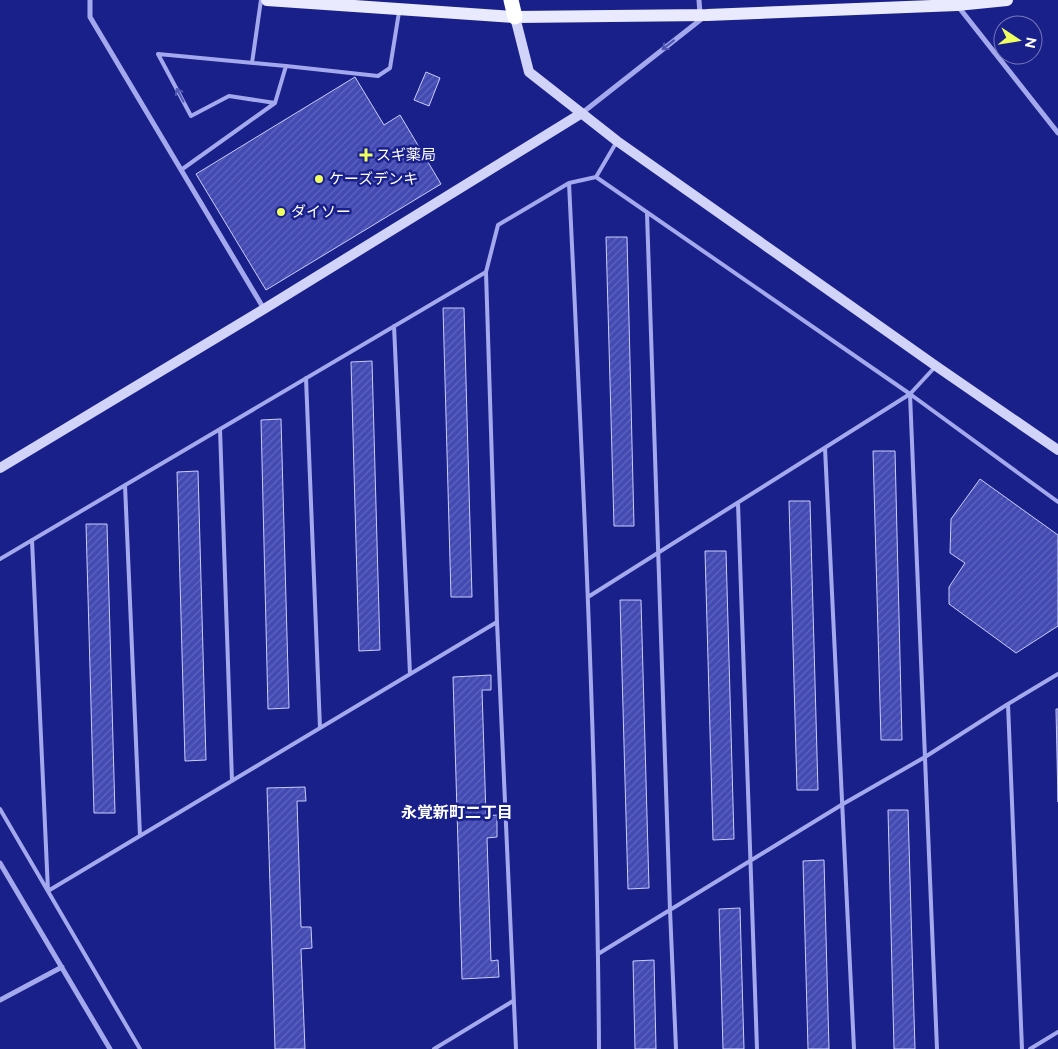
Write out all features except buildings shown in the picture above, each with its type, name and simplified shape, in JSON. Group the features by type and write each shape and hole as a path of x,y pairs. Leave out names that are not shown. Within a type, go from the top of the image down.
{"highway":[{"path":"511,0 514,17"},
{"path":"514,17 517,0"}],"main road":[{"path":"267,0 514,17 703,15 879,4 957,5 1007,0"}],"street":[{"path":"90,0 90,17 264,309"},
{"path":"0,468 264,309 582,112 703,15 699,0"},
{"path":"957,5 1058,133"},
{"path":"514,17 529,72 617,141 1058,450"},
{"path":"0,863 110,1049"},
{"path":"0,1000 62,967"}],"lane":[{"path":"252,63 261,0"},
{"path":"275,103 229,96 191,116 158,54 378,76 390,68 399,9"},
{"path":"181,170 275,103 286,66"},
{"path":"596,178 617,141"},
{"path":"516,1049 497,622 486,272 498,225 569,183 596,178 910,394 1058,502"},
{"path":"569,183 588,597 599,1049"},
{"path":"647,213 676,1049"},
{"path":"0,559 486,272"},
{"path":"394,326 410,674"},
{"path":"588,597 910,394 936,366"},
{"path":"306,378 320,728"},
{"path":"910,394 936,1049"},
{"path":"220,429 232,781"},
{"path":"825,448 854,1049"},
{"path":"125,485 140,836"},
{"path":"738,502 757,1049"},
{"path":"32,540 48,891"},
{"path":"48,891 497,622"},
{"path":"598,954 842,804 925,757 1058,674"},
{"path":"1008,704 1022,1049"},
{"path":"0,809 140,1049"},
{"path":"434,1049 514,1000"},
{"path":"1030,1049 1058,1032"}],"place":[{"name":"スギ薬局","path":"366,155"},
{"name":"ケーズデンキ","path":"319,179"},
{"name":"ダイソー","path":"281,212"}],"district":[{"name":"永覚新町二丁目","path":"457,812"}]}
